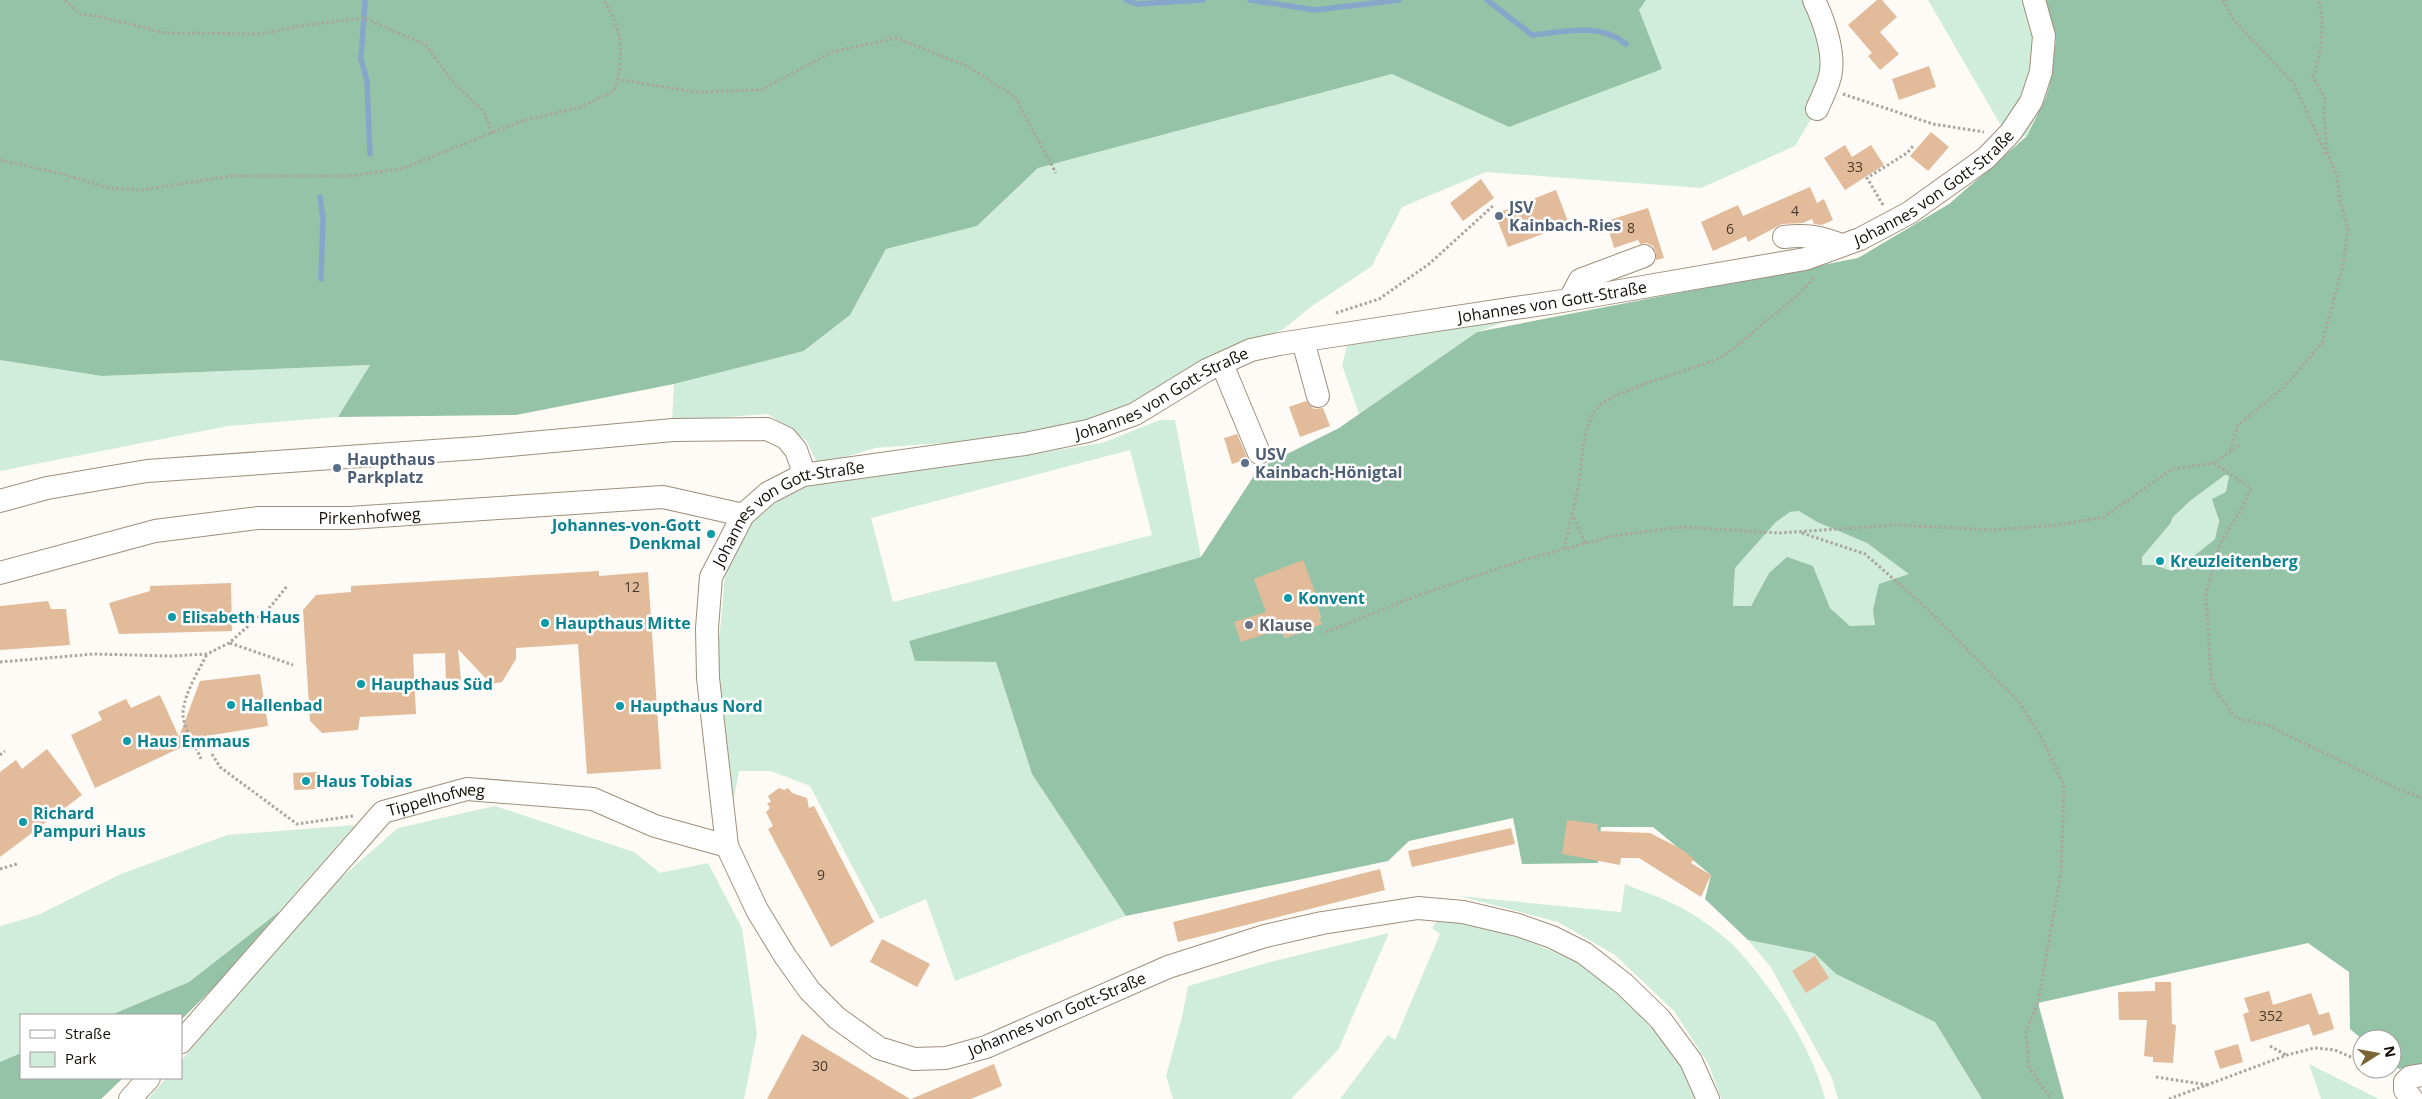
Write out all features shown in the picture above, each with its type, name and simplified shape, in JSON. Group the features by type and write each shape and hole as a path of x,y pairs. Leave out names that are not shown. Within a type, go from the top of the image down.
{"street":[{"path":"1814,0 1820,13 1831,55 1830,79 1817,109"},
{"name":"Johannes von Gott-Straße","path":"1708,1099 1691,1060 1660,1019 1624,984 1584,953 1552,937 1518,925 1463,912 1418,908 1322,923 1266,936 1168,967 986,1047 946,1058 914,1059 879,1048 837,1018 810,991 785,956 757,910 727,846 708,678 707,628 711,577 743,515 768,493 803,475 1025,444 1088,431 1135,414 1207,370 1251,350 1805,259 1860,239 1909,213 1986,158 2007,136 2031,102 2041,72 2044,36 2034,0"},
{"path":"1784,237 1803,235 1822,237 1841,246"},
{"path":"1570,299 1580,280 1644,256"},
{"path":"1303,340 1318,396"},
{"path":"1222,364 1259,453"},
{"path":"0,501 47,488 147,471 477,448 673,430 767,429 786,438 796,450 802,464 803,475"},
{"name":"Pirkenhofweg","path":"0,573 156,531 258,518 350,518 663,497 743,515"},
{"name":"Tippelhofweg","path":"182,1041 383,812 467,789 593,798 655,826 727,846"},
{"path":"2412,1099 2404,1090 2405,1082 2410,1078 2422,1075"},
{"path":"130,1099 148,1079"}],"path":[{"path":"65,0 80,14 101,17 165,33 262,34 299,26 364,18 426,45 453,82 484,112 492,133"},
{"path":"0,160 62,174 109,188 142,190 231,176 350,176 404,168 521,121 581,107 614,91 621,66 620,34 604,0"},
{"path":"2223,0 2233,19 2294,84 2336,176"},
{"path":"2230,452 2238,425 2285,386 2322,343 2344,266 2348,229 2340,201 2336,176 2327,151 2324,114 2325,98 2313,77 2319,59 2322,38 2323,16 2320,0"},
{"path":"617,79 694,92 760,90 832,52 896,38 967,66 1015,97 1056,173"},
{"path":"1826,88 1933,124 2007,136"},
{"path":"1892,222 1867,178 1907,153 1913,146"},
{"path":"1330,316 1379,299 1429,264 1494,205"},
{"path":"1564,549 1579,482 1584,434 1595,410 1609,400 1638,387 1687,372 1719,357 1739,344 1796,298"},
{"path":"1326,632 1419,595 1564,549 1613,536 1680,527 1800,532 1896,525 1993,530 2058,525 2104,517 2172,469 2214,463 2241,444"},
{"path":"2214,463 2251,488 2241,510 2220,543 2206,594 2211,677 2216,691 2236,718 2267,725 2398,789 2422,798"},
{"path":"1572,512 1585,543"},
{"path":"1800,532 1865,554 1922,604 2019,702 2041,738 2064,785 2061,872 2038,1003 2026,1031 2029,1068 2052,1099"},
{"path":"0,662 94,654 170,656 207,654 229,643 271,606 288,585"},
{"path":"229,643 293,664"},
{"path":"201,759 183,712 191,684 207,654"},
{"path":"0,755 5,752"},
{"path":"212,754 220,767 297,824 383,812"},
{"path":"0,869 17,864"},
{"path":"2270,1046 2287,1056"},
{"path":"2169,1099 2314,1048 2335,1050 2352,1058"},
{"path":"2156,1077 2208,1085"}],"green space":[{"path":"0,0 1646,0 1639,10 1662,69 1509,127 1392,74 1038,168 977,226 886,249 850,315 804,351 674,384 516,415 338,417 370,365 102,376 0,360"},
{"path":"1646,0 1814,0 1831,55 1817,109 1795,146 1701,188 1486,172 1402,207 1372,266 1312,306 1282,330 1230,347 1132,407 1083,425 997,439 875,448 818,465 806,440 768,414 672,421 674,384 805,351 850,315 886,249 977,226 1038,168 1393,74 1509,127 1639,10"},
{"path":"1928,0 2040,0 2056,40 2049,87 2027,136 2007,136"},
{"path":"2040,0 2422,0 2422,1064 2402,1068 2402,1029 2352,1029 2352,1031 2350,1029 2349,972 2308,943 2038,1003 2064,1099 1982,1099 1935,1022 1836,974 1814,953 1748,940 1705,899 1711,875 1653,827 1601,827 1598,863 1522,864 1513,818 1409,841 1388,861 1126,916 1032,774 996,662 915,661 909,641 1201,557 1259,468 1339,428 1477,332 1858,258 1949,204 2027,136 2049,87 2056,40","holes":["2225,475 2229,476 2226,492 2212,499 2219,521 2215,539 2183,565 2172,571 2154,565 2142,565 2142,557 2170,524 2173,517 2190,501","1799,511 1817,522 1867,543 1909,574 1879,584 1873,610 1875,625 1850,626 1830,608 1813,566 1787,557 1769,573 1751,606 1733,606 1735,568 1776,522 1790,512","1312,593 1321,617 1319,618 1321,624 1285,638 1282,632 1278,634 1269,610"]},
{"path":"1562,301 1477,332 1359,414 1342,365 1350,334"},
{"path":"0,360 102,376 370,365 338,417 228,426 0,471"},
{"path":"1160,420 1175,420 1201,557 909,641 915,661 996,662 1032,774 1126,916 955,981 926,899 880,919 810,786 771,771 739,771 734,797 728,794 718,654 725,575 738,543 749,525 766,508 815,482 987,461 1102,443","holes":["1130,450 1152,535 893,602 871,518"]},
{"path":"2225,475 2229,476 2227,492 2216,513 2218,527 2214,540 2172,571 2154,565 2142,565 2142,557 2170,524 2173,517 2190,501"},
{"path":"1799,511 1817,522 1867,543 1910,574 1874,610 1875,625 1850,626 1830,608 1813,566 1769,573 1751,606 1733,606 1735,568 1776,522 1790,512"},
{"path":"495,806 634,852 660,873 708,863 742,928 757,1034 744,1099 148,1099 165,1079 182,1079 182,1060 334,884 398,828"},
{"path":"355,825 280,911 189,982 113,1014 20,1014 20,1053 0,1062 0,926 38,915 121,874 227,835"},
{"path":"1625,884 1682,908 1723,936 1734,946 1776,998 1800,1038 1819,1079 1825,1099 1721,1099 1709,1065 1674,1011 1615,955 1558,922 1459,896 1621,912"},
{"path":"280,911 214,987 182,1019 182,1014 113,1014 189,982"},
{"path":"1438,919 1507,932 1582,964 1634,1008 1676,1056 1695,1099 1340,1099 1388,1035 1395,1040 1440,934 1432,928"},
{"path":"1389,933 1338,1050 1291,1099 1173,1099 1166,1076 1182,1017 1188,986 1274,961"},
{"path":"1748,940 1814,953 1836,974 1935,1022 1982,1099 1838,1099 1832,1078 1770,966"},
{"path":"20,1053 20,1079 122,1079 101,1099 0,1099 0,1062"},
{"path":"2309,1064 2379,1099 2321,1099"}],"building":[{"path":"1877,0 1882,0 1897,17 1880,32 1899,54 1880,70 1868,56 1872,53 1848,25"},
{"path":"1929,66 1936,87 1899,100 1892,79"},
{"path":"1931,132 1949,147 1928,171 1910,156"},
{"path":"1845,145 1852,157 1871,145 1884,165 1845,190 1824,158"},
{"path":"1481,179 1494,198 1463,221 1450,203"},
{"path":"1810,187 1817,203 1824,199 1833,220 1822,225 1814,224 1812,219 1803,223 1782,224 1748,242 1746,236 1713,251 1701,222 1738,205 1743,216"},
{"path":"1556,190 1569,224 1508,247 1495,214"},
{"path":"1648,208 1664,258 1656,260 1656,252 1653,246 1647,243 1640,244 1638,240 1614,248 1606,221"},
{"path":"1306,401 1314,409 1323,408 1330,426 1300,437 1289,407"},
{"path":"1237,434 1248,459 1232,464 1224,438"},
{"name":"Konvent","path":"1303,560 1315,592 1312,593 1322,624 1285,638 1282,632 1278,634 1277,630 1241,642 1234,622 1266,612 1254,579"},
{"path":"599,571 599,576 648,572 661,769 587,774 578,644 516,648 516,659 502,682 491,684 458,649 461,681 446,682 445,653 413,654 416,714 360,717 358,730 322,733 310,721 303,610 316,595 351,592 351,586"},
{"name":"Elisabeth Haus","path":"231,583 232,631 119,634 109,603 150,591 150,586"},
{"path":"48,601 51,609 66,609 70,645 0,650 0,606"},
{"path":"260,674 268,726 181,740 184,746 95,788 71,735 102,720 98,712 126,699 131,708 160,695 179,737 200,681"},
{"name":"Richard Pampuri Haus","path":"47,749 82,795 0,857 0,772 16,760 22,769"},
{"name":"Haus Tobias","path":"318,772 319,789 294,790 293,773"},
{"path":"779,788 784,790 788,788 792,793 807,798 809,808 814,806 874,922 831,947 768,829 773,826 766,812 770,808 767,803 771,802 768,796"},
{"path":"1567,820 1598,824 1597,831 1650,833 1683,850 1694,859 1691,863 1711,875 1701,897 1639,858 1621,858 1620,865 1562,854"},
{"path":"1511,828 1515,844 1412,867 1408,851"},
{"path":"1380,869 1385,890 1178,942 1173,922"},
{"path":"882,939 930,964 917,987 870,962"},
{"path":"1815,956 1829,978 1806,993 1792,971"},
{"path":"2155,982 2171,982 2172,1024 2176,1025 2173,1063 2153,1062 2153,1057 2144,1056 2147,1020 2119,1020 2118,992 2155,991"},
{"path":"2269,991 2273,1005 2311,993 2319,1015 2329,1012 2334,1029 2313,1036 2309,1024 2251,1042 2243,1014 2249,1012 2244,998"},
{"path":"802,1034 910,1099 767,1099"},
{"path":"2238,1044 2243,1062 2220,1069 2214,1051"},
{"path":"994,1064 1002,1086 971,1099 911,1099"}],"waterway":[{"path":"365,0 361,59 367,81 370,154"},
{"path":"1126,0 1137,4 1203,0"},
{"path":"1250,0 1315,10 1399,0"},
{"path":"1487,0 1532,35 1580,30 1593,31 1615,37 1626,44"},
{"path":"320,197 323,218 321,279"}],"place":[{"name":"JSV Kainbach-Ries","path":"1499,216"},
{"name":"USV Kainbach-Hönigtal","path":"1245,463"},
{"name":"Haupthaus Parkplatz","path":"337,468"},
{"name":"Johannes-von-Gott Denkmal","path":"711,534"},
{"name":"Kreuzleitenberg","path":"2160,561"},
{"name":"Konvent","path":"1288,598"},
{"name":"Elisabeth Haus","path":"172,617"},
{"name":"Haupthaus Mitte","path":"545,623"},
{"name":"Klause","path":"1249,625"},
{"name":"Haupthaus Süd","path":"361,684"},
{"name":"Hallenbad","path":"231,705"},
{"name":"Haupthaus Nord","path":"620,706"},
{"name":"Haus Emmaus","path":"127,741"},
{"name":"Haus Tobias","path":"306,781"},
{"name":"Richard Pampuri Haus","path":"23,822"}]}
